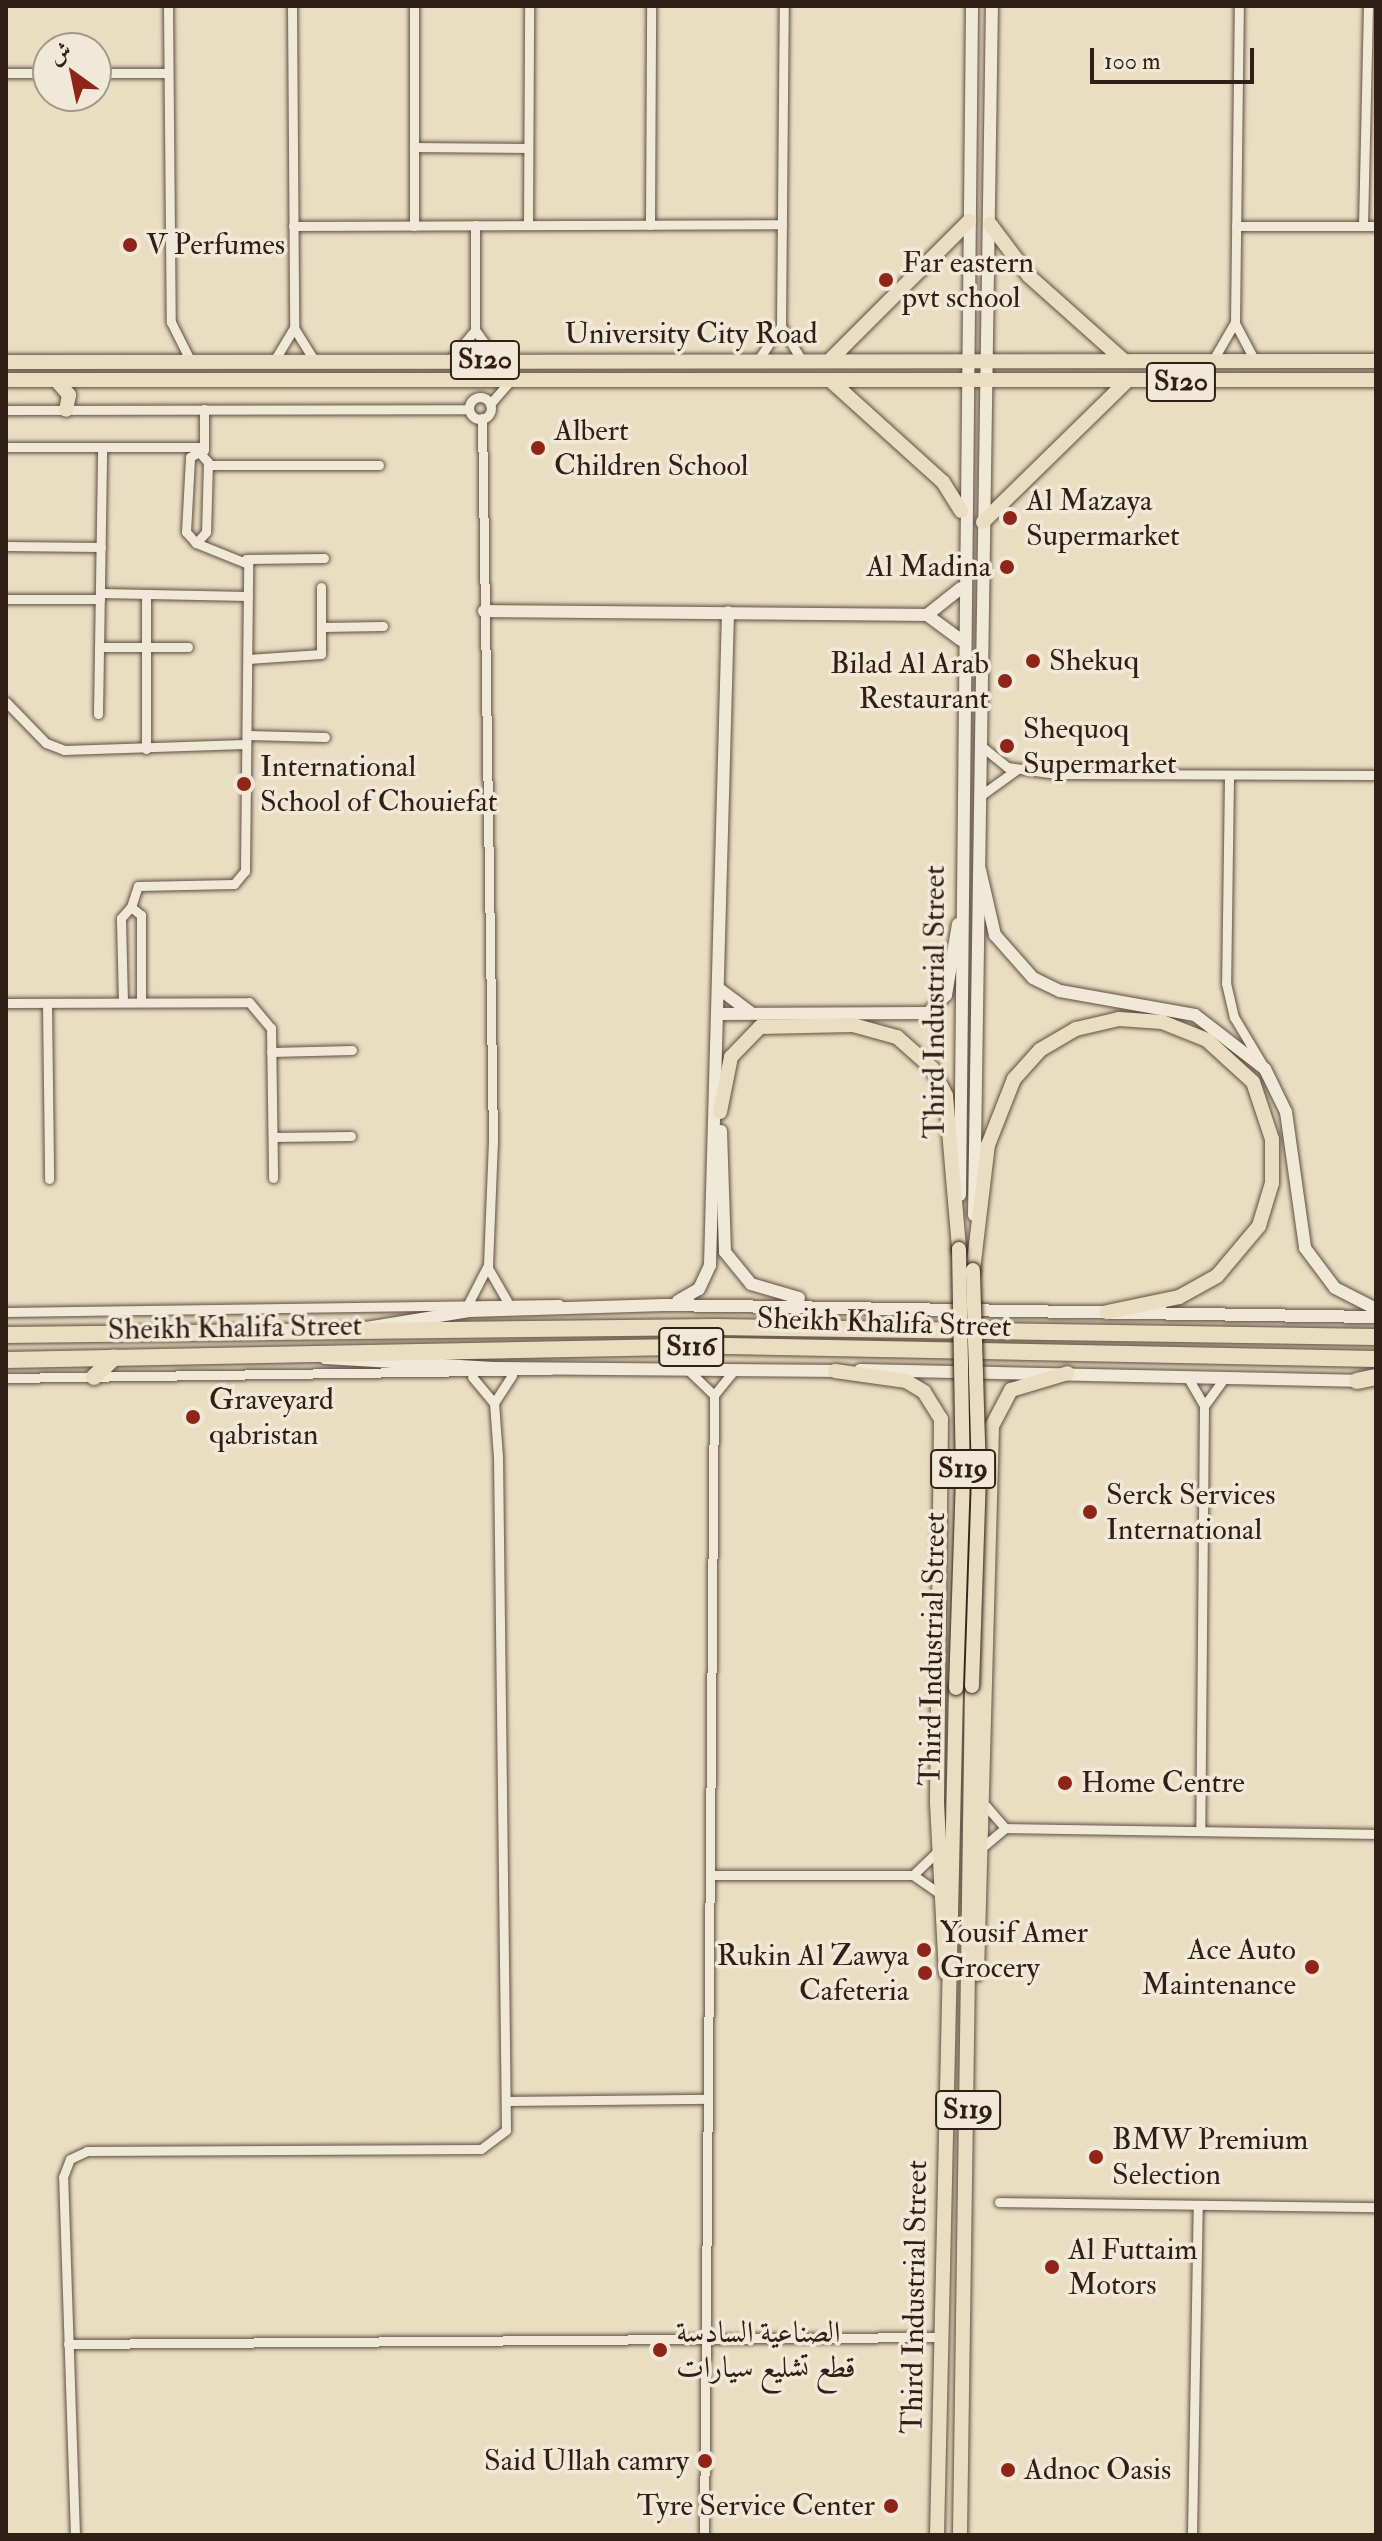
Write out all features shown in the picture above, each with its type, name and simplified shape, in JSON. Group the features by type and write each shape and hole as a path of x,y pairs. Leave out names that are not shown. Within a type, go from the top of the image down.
{"highway":[{"name":"Sheikh Khalifa Street","path":"6,1335 793,1328 1376,1337"},
{"name":"Sheikh Khalifa Street","path":"6,1360 728,1346 1376,1359"},
{"path":"94,1377 114,1358"},
{"path":"1357,1381 1376,1380"}],"main road":[{"name":"Third Industrial Street","path":"937,2535 939,2337 963,1478 956,1151 961,918 961,511 972,6"},
{"name":"Third Industrial Street","path":"960,2535 972,1990 972,1686 979,1475 973,1270 982,1149 975,862 980,745 992,6"},
{"path":"830,360 969,221"},
{"path":"990,224 1029,276 1126,361"},
{"path":"966,341 987,342"},
{"name":"University City Road","path":"6,362 801,359 1210,363 1376,361"},
{"path":"943,380 946,360"},
{"path":"1009,360 1010,382"},
{"path":"317,380 355,372 359,361"},
{"path":"826,378 854,394 933,472 961,511"},
{"name":"University City Road","path":"6,380 1376,380"},
{"path":"56,380 69,395 66,410"},
{"path":"983,522 1072,429 1127,382"},
{"path":"963,399 986,401"},
{"path":"927,615 961,588"},
{"path":"484,611 927,615 961,640"},
{"path":"728,612 718,988 722,1237 732,1265 763,1291 833,1305"},
{"path":"975,862 995,935 1023,971 1060,991 1195,1015 1265,1069 1286,1112 1305,1248 1335,1288 1376,1309"},
{"path":"718,1021 753,1014 928,1013 946,995 961,918"},
{"path":"718,988 753,1014"},
{"name":"Third Industrial Street","path":"982,1149 1004,1095 1026,1064 1056,1039 1097,1023 1141,1019 1187,1031 1224,1051 1253,1082 1274,1161 1267,1205 1247,1245 1199,1288 1107,1312"},
{"path":"664,1305 694,1294 709,1272 718,1021"},
{"name":"Third Industrial Street","path":"720,1112 731,1057 751,1032 782,1024 868,1026 908,1045 932,1068 946,1096 956,1151"},
{"path":"350,1331 406,1316 664,1305 833,1305 1376,1317"},
{"path":"315,1354 355,1364 1068,1373 1357,1381"},
{"path":"835,1371 906,1381 924,1392 941,1419 939,1849 950,1989"},
{"path":"972,1990 985,1845 994,1416 1019,1384 1068,1373"}],"street":[{"path":"168,6 171,322 191,362"},
{"path":"274,361 294,328 292,6"},
{"path":"414,6 414,226"},
{"path":"528,225 529,6"},
{"path":"650,225 651,6"},
{"path":"784,6 781,326 801,359"},
{"path":"1239,6 1235,322 1258,363"},
{"path":"1363,226 1371,90 1368,6"},
{"path":"6,73 32,73"},
{"path":"112,73 168,73"},
{"path":"414,147 528,148"},
{"path":"293,226 782,224"},
{"path":"475,225 475,330 497,360"},
{"path":"1236,226 1376,226"},
{"path":"1210,363 1235,322"},
{"path":"758,360 781,326"},
{"path":"294,328 315,361"},
{"path":"449,360 475,330"},
{"path":"459,380 482,418"},
{"path":"469,1302 488,1265 493,1126 482,418 511,380"},
{"path":"6,410 490,404"},
{"path":"196,543 206,532 208,465 204,450 204,409"},
{"path":"7,447 204,450"},
{"path":"98,714 102,447"},
{"path":"204,450 194,453 190,463 186,532 196,543 246,559 324,558"},
{"path":"208,465 379,465"},
{"path":"6,546 101,547"},
{"path":"123,1002 122,914 131,907 138,886 234,884 243,877 248,659 246,559"},
{"path":"248,659 317,657 322,627 321,587"},
{"path":"6,599 146,594 248,596"},
{"path":"146,594 146,749"},
{"path":"322,627 383,626"},
{"path":"99,647 188,647"},
{"path":"6,702 55,747 146,749 325,737"},
{"path":"980,745 1016,770 1229,777 1376,775"},
{"path":"978,799 1016,770"},
{"path":"1229,777 1226,983 1234,1017 1265,1069"},
{"path":"131,907 141,915 141,1002"},
{"path":"122,957 141,957"},
{"path":"6,1003 249,1002 270,1024 273,1178"},
{"path":"47,1003 49,1179"},
{"path":"271,1052 352,1050"},
{"path":"273,1137 351,1136"},
{"path":"488,1265 507,1301"},
{"path":"6,1312 507,1301 578,1308"},
{"path":"6,1378 472,1377 512,1375 553,1368"},
{"path":"704,2535 703,2338 714,1395 736,1368"},
{"path":"685,1369 714,1395"},
{"path":"75,2535 63,2177 77,2153 481,2149 502,2138 509,2101 494,1403 512,1375"},
{"path":"1187,1376 1204,1406 1200,1831"},
{"path":"472,1377 494,1403"},
{"path":"1204,1406 1225,1377"},
{"path":"986,1806 1005,1828"},
{"path":"985,1845 1005,1828 1376,1834"},
{"path":"913,1875 939,1849"},
{"path":"710,1875 913,1875 942,1897"},
{"path":"509,2101 708,2099"},
{"path":"999,2202 1376,2207"},
{"path":"1192,2535 1198,2205"},
{"path":"68,2344 939,2337"}],"place":[{"name":"V Perfumes","path":"130,245"},
{"name":"Far eastern pvt school","path":"886,280"},
{"name":"Albert Children School","path":"538,448"},
{"name":"Al Mazaya Supermarket","path":"1010,518"},
{"name":"Al Madina","path":"1007,567"},
{"name":"Shekuq","path":"1033,661"},
{"name":"Bilad Al Arab Restaurant","path":"1005,681"},
{"name":"Shequoq Supermarket","path":"1007,746"},
{"name":"International School of Chouiefat","path":"244,784"},
{"name":"Graveyard qabristan","path":"193,1417"},
{"name":"Serck Services International","path":"1090,1512"},
{"name":"Home Centre","path":"1065,1783"},
{"name":"Yousif Amer Grocery","path":"924,1950"},
{"name":"Ace Auto Maintenance","path":"1312,1967"},
{"name":"Rukin Al Zawya Cafeteria","path":"925,1973"},
{"name":"BMW Premium Selection","path":"1096,2157"},
{"name":"Al Futtaim Motors","path":"1052,2267"},
{"name":"الصناعية السادسة قطع تشليع سيارات","path":"660,2350"},
{"name":"Said Ullah camry","path":"705,2461"},
{"name":"Adnoc Oasis","path":"1008,2470"},
{"name":"Tyre Service Center","path":"891,2506"}]}
